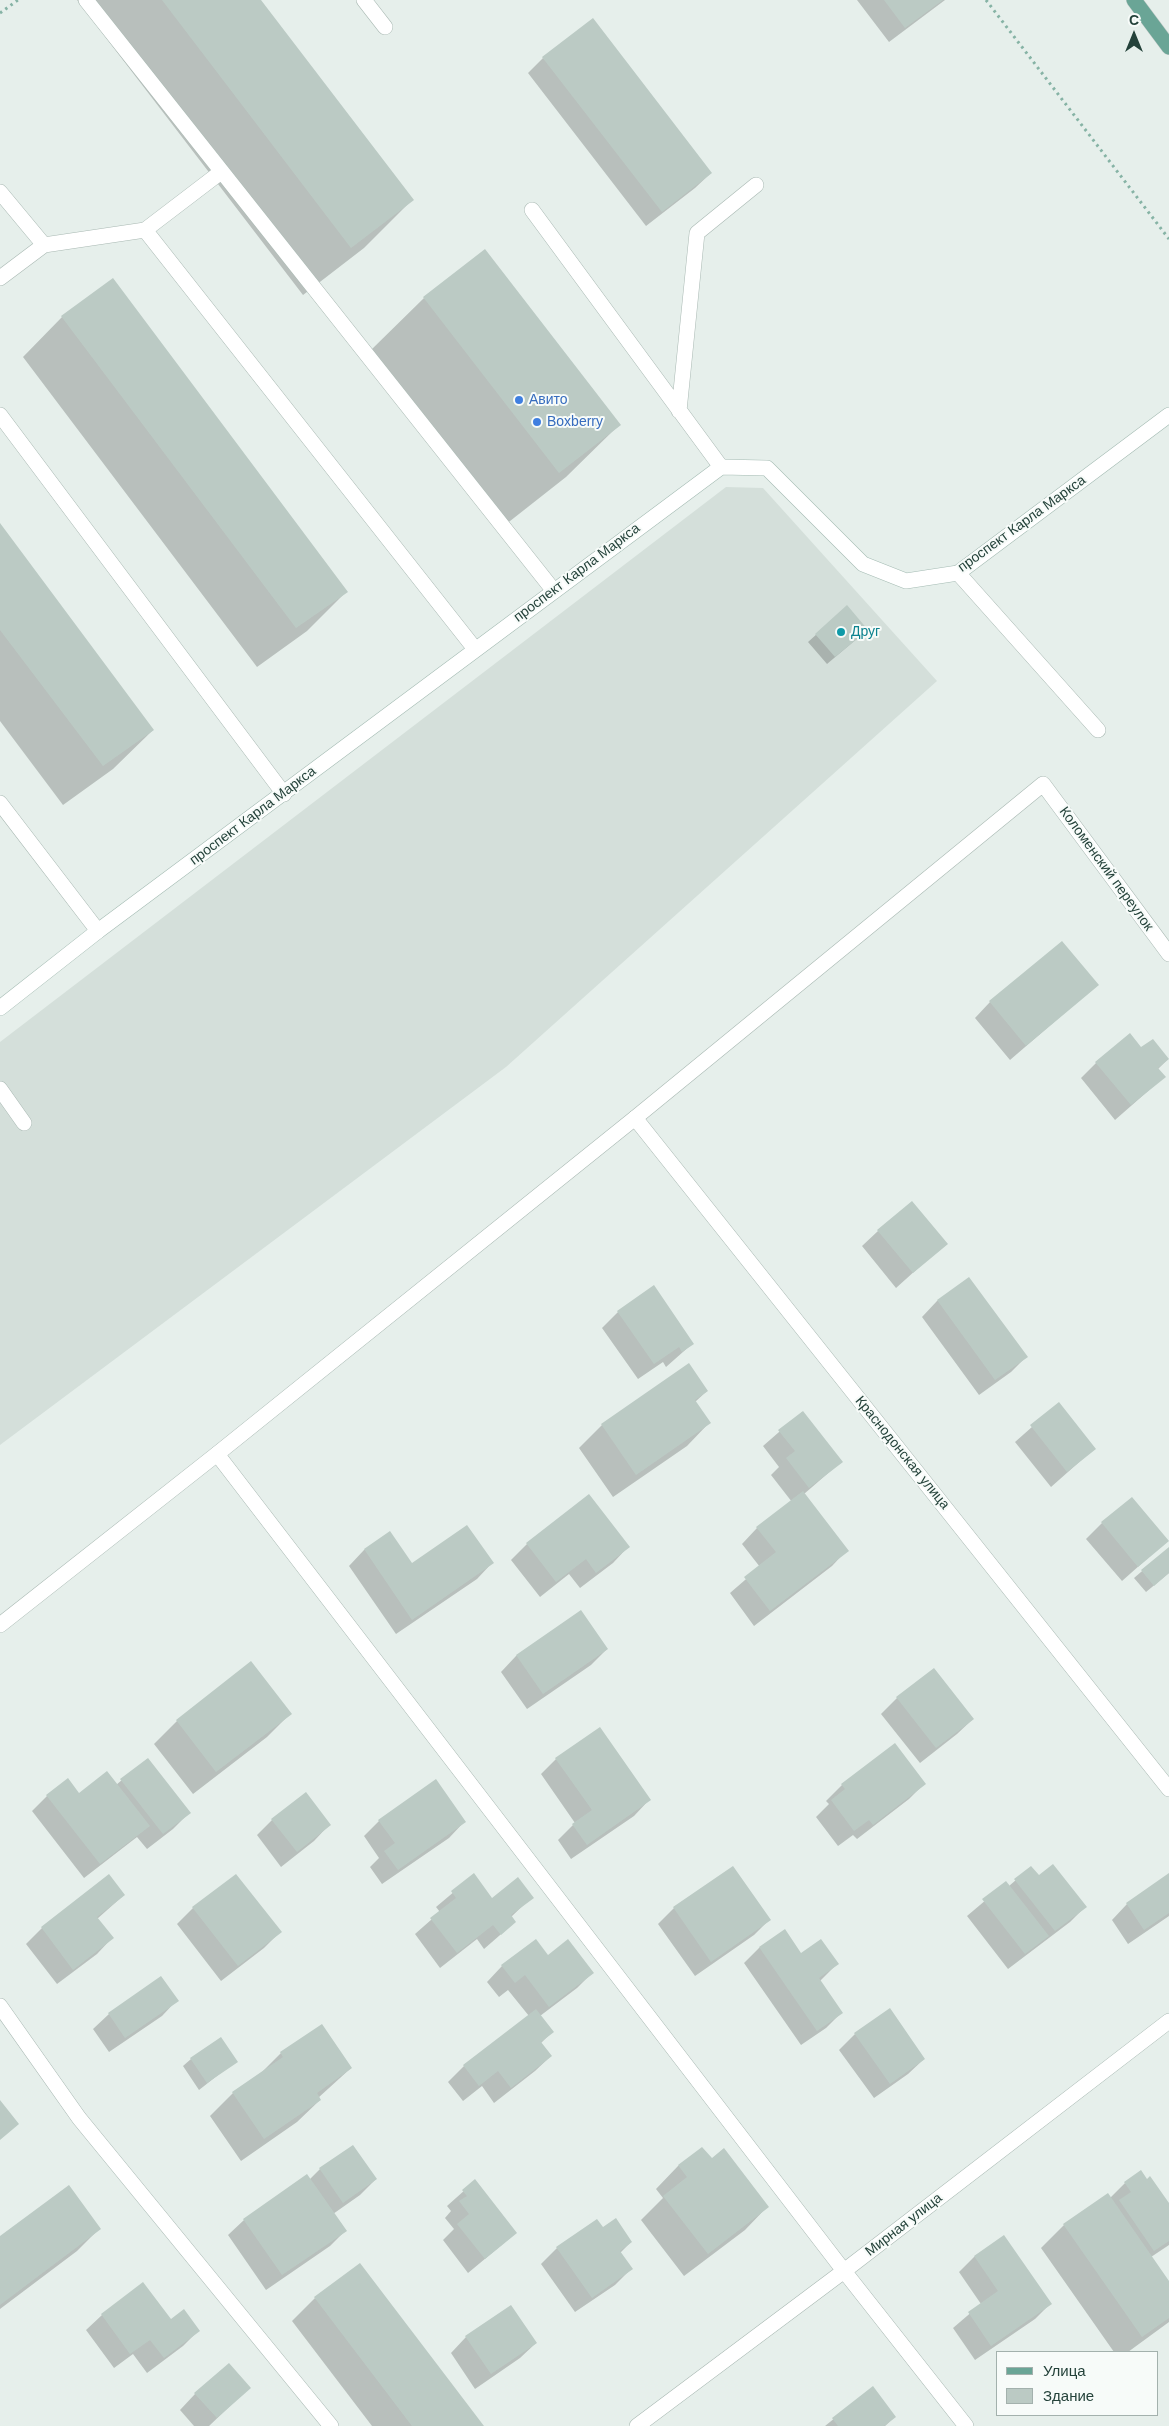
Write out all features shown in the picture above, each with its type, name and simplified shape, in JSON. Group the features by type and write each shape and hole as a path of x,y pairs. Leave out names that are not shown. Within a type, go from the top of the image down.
{"main road":[{"path":"1134,0 1169,47"}],"street":[{"path":"86,0 220,172 554,591"},
{"path":"364,0 385,27"},
{"path":"0,278 44,246 145,230 220,172"},
{"path":"679,411 696,232 756,185"},
{"path":"0,192 44,246"},
{"path":"532,210 721,467"},
{"path":"145,230 475,649"},
{"path":"0,415 284,794"},
{"name":"проспект Карла Маркса","path":"0,1008 98,931 721,467 767,468 863,564 906,581 958,573 1169,415"},
{"path":"958,573 1098,730"},
{"name":"Коломенский переулок","path":"635,1118 1044,784 1169,954"},
{"path":"0,803 98,931"},
{"path":"0,1089 24,1123"},
{"path":"0,1625 217,1454 635,1118"},
{"name":"Краснодонская улица","path":"635,1118 1169,1789"},
{"path":"217,1454 844,2271 966,2426"},
{"path":"0,2006 79,2118 331,2426"},
{"name":"Мирная улица","path":"637,2426 844,2271 1169,2021"}],"path":[{"path":"0,13 18,0"},
{"path":"986,0 1169,239"}],"shaded area":[{"path":"726,487 763,488 937,681 506,1067 0,1445 0,1042"}],"building":[{"path":"162,0 261,0 414,200 351,248"},
{"path":"884,0 943,0 905,28"},
{"path":"593,18 712,173 662,212 542,57"},
{"path":"485,249 621,425 559,473 423,297"},
{"path":"113,278 348,592 296,628 61,316"},
{"path":"0,523 154,730 103,766 0,630"},
{"name":"Друг","path":"847,605 868,630 835,657 815,634"},
{"path":"1062,941 1099,985 1026,1046 989,1001"},
{"path":"1130,1033 1141,1047 1153,1039 1169,1059 1158,1068 1166,1077 1131,1105 1095,1062"},
{"path":"912,1201 948,1244 913,1273 877,1230"},
{"path":"969,1277 1028,1357 995,1380 937,1300"},
{"path":"654,1285 694,1344 682,1352 679,1347 654,1364 617,1311"},
{"path":"689,1363 708,1391 695,1400 711,1423 636,1475 601,1424"},
{"path":"1059,1402 1096,1449 1067,1472 1030,1425"},
{"path":"803,1411 843,1462 809,1488 786,1458 795,1451 778,1430"},
{"path":"803,1491 849,1551 770,1611 744,1577 776,1552 756,1527"},
{"path":"589,1494 630,1547 596,1573 586,1559 556,1582 526,1543"},
{"path":"1132,1497 1169,1541 1138,1567 1101,1522"},
{"path":"467,1525 494,1563 412,1620 364,1549 390,1531 412,1563"},
{"path":"1169,1547 1169,1573 1154,1586 1141,1570"},
{"path":"581,1610 608,1649 543,1694 516,1655"},
{"path":"251,1661 292,1714 216,1772 176,1720"},
{"path":"934,1668 974,1719 936,1748 896,1697"},
{"path":"600,1727 651,1800 587,1845 572,1824 592,1810 555,1758"},
{"path":"895,1743 926,1784 873,1825 869,1820 854,1831 831,1800 845,1789 841,1784"},
{"path":"148,1758 191,1813 163,1834 120,1779"},
{"path":"107,1771 150,1826 100,1864 46,1795 68,1778 79,1793"},
{"path":"436,1779 466,1822 398,1870 384,1851 395,1843 378,1820"},
{"path":"306,1792 331,1825 297,1852 271,1819"},
{"path":"1053,1864 1087,1907 1055,1931 1014,1879 1031,1866 1039,1875"},
{"path":"733,1866 771,1920 711,1962 673,1907"},
{"path":"474,1873 492,1898 518,1877 534,1898 511,1915 516,1922 501,1935 493,1925 457,1953 430,1918 456,1898 451,1891"},
{"path":"1169,1873 1169,1913 1144,1930 1126,1903"},
{"path":"109,1874 125,1895 97,1917 114,1938 73,1970 41,1927"},
{"path":"236,1874 282,1932 238,1966 192,1907"},
{"path":"1006,1881 1049,1936 1025,1954 982,1899"},
{"path":"785,1929 801,1953 821,1939 839,1964 819,1978 843,2013 817,2031 759,1947"},
{"path":"536,1939 548,1955 568,1939 594,1973 549,2007 525,1975 515,1983 501,1965"},
{"path":"161,1976 179,2001 125,2038 108,2013"},
{"path":"890,2008 925,2059 890,2084 854,2033"},
{"path":"536,2009 554,2032 541,2042 552,2056 511,2088 498,2071 479,2086 463,2065"},
{"path":"322,2024 352,2068 317,2093 321,2100 264,2139 232,2092 283,2057 280,2052"},
{"path":"221,2037 238,2062 207,2083 190,2058"},
{"path":"0,2100 19,2124 0,2140"},
{"path":"353,2145 377,2179 343,2203 319,2168"},
{"path":"702,2147 712,2158 724,2148 769,2207 708,2254 663,2196 687,2177 678,2165"},
{"path":"1141,2170 1147,2179 1150,2176 1169,2203 1169,2241 1154,2251 1119,2200 1131,2192 1124,2182"},
{"path":"307,2174 347,2231 282,2275 243,2219"},
{"path":"475,2179 517,2233 485,2259 457,2224 469,2214 459,2201 467,2196 462,2190"},
{"path":"69,2185 101,2229 0,2305 0,2236"},
{"path":"1108,2193 1169,2281 1169,2318 1142,2337 1063,2224"},
{"path":"616,2218 632,2242 620,2251 633,2269 592,2298 556,2247 597,2219 603,2227"},
{"path":"1004,2235 1052,2304 991,2346 968,2312 998,2291 974,2256"},
{"path":"360,2263 484,2426 412,2426 314,2297"},
{"path":"143,2282 171,2319 184,2309 200,2331 164,2358 150,2340 130,2354 101,2314"},
{"path":"511,2305 537,2343 491,2374 465,2336"},
{"path":"229,2363 251,2388 217,2418 194,2393"},
{"path":"873,2386 896,2417 884,2426 838,2426 832,2418"}],"place":[{"name":"Авито","path":"519,400"},
{"name":"Boxberry","path":"537,422"},
{"name":"Друг","path":"841,632"}]}
